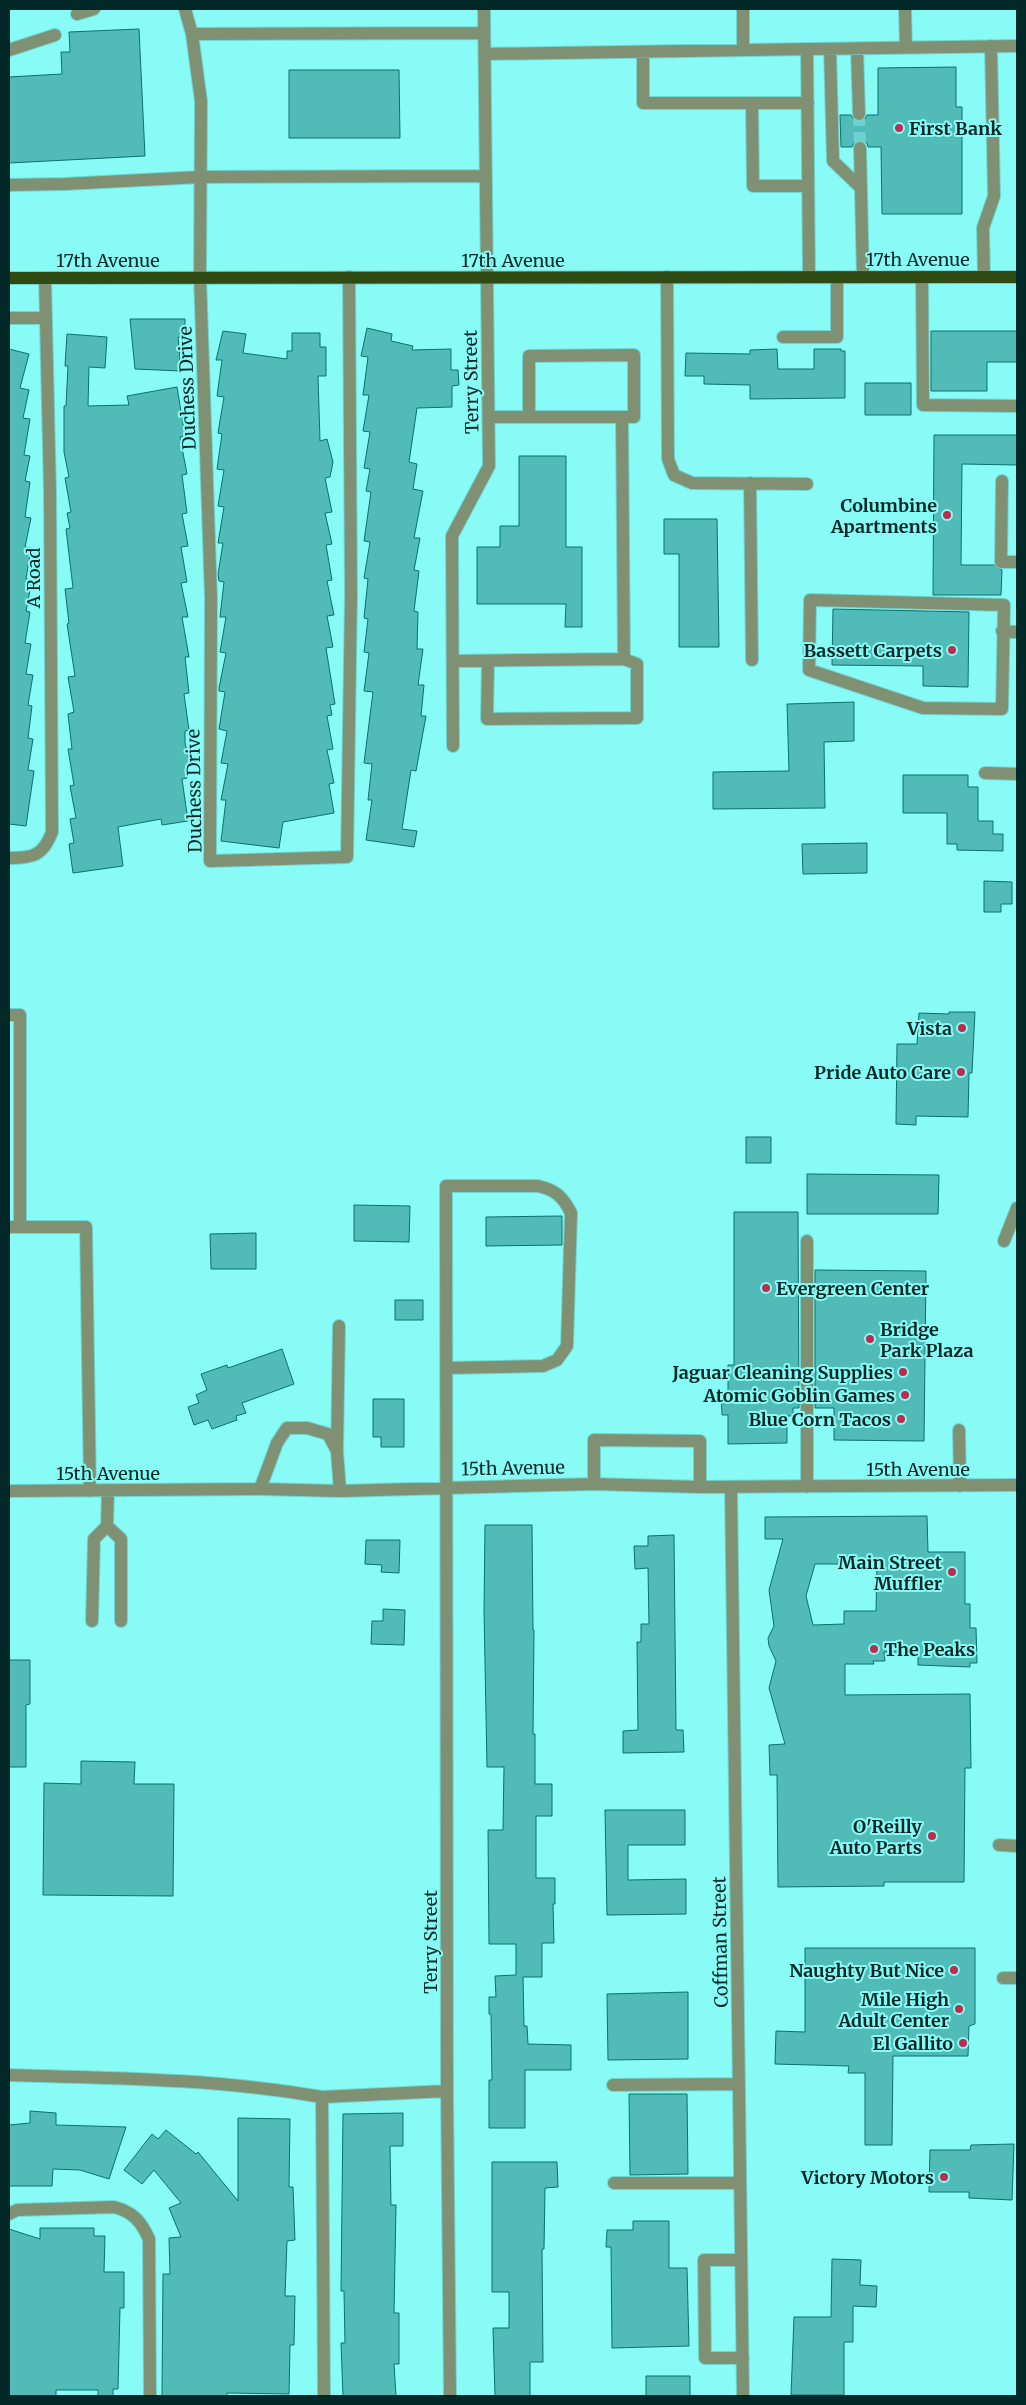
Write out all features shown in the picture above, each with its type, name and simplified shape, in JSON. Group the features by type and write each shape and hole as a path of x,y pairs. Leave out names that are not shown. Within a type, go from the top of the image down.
{"main road":[{"name":"17th Avenue","path":"9,278 1017,277"}],"street":[{"path":"77,14 94,9"},
{"name":"Duchess Drive","path":"185,9 192,34 201,101 200,277 210,598 210,861 347,857 351,595 349,277"},
{"name":"Terry Street","path":"453,746 452,536 489,466 484,9"},
{"path":"743,9 743,50"},
{"path":"905,9 906,48"},
{"path":"192,34 484,33"},
{"path":"9,50 55,35"},
{"path":"984,277 983,228 994,196 991,46"},
{"path":"485,54 1017,46"},
{"path":"857,48 859,114"},
{"path":"807,49 809,277"},
{"path":"830,49 832,161 861,188"},
{"path":"643,52 643,103 808,103"},
{"path":"752,103 753,186 808,186"},
{"path":"860,148 864,277"},
{"path":"9,185 200,177 486,176"},
{"path":"667,277 668,459 674,474 692,483 807,484"},
{"path":"783,338 837,337 837,277"},
{"path":"922,277 923,405 1017,406"},
{"name":"A Road","path":"14,858 35,856 47,846 52,832 50,493 45,278"},
{"path":"9,318 46,318"},
{"path":"489,417 529,417 634,417 634,355 529,356 529,417"},
{"path":"622,417 624,659"},
{"path":"1002,481 1000,562 1017,562"},
{"path":"750,484 752,660"},
{"path":"810,600 1004,605 1002,631 1002,709 923,708 809,670 810,600"},
{"path":"1002,631 1017,632"},
{"path":"453,661 488,660 624,659 636,664 636,718 487,720 488,660"},
{"path":"985,773 1017,774"},
{"path":"9,1015 20,1015 14,1227 86,1227 90,1491"},
{"name":"Terry Street","path":"447,1368 543,1366 557,1360 567,1346 571,1213 563,1197 550,1188 538,1186 446,1186 447,2091 450,2396"},
{"path":"1004,1241 1017,1208"},
{"path":"807,1241 807,1487"},
{"path":"339,1326 337,1451 340,1491"},
{"path":"260,1489 277,1443 287,1428 306,1428 328,1434 337,1451"},
{"path":"959,1430 960,1486"},
{"path":"594,1484 594,1440 700,1441 700,1487"},
{"name":"15th Avenue","path":"9,1491 260,1489 340,1491 594,1484 700,1487 1017,1486"},
{"name":"Coffman Street","path":"731,1487 743,2396"},
{"path":"108,1490 108,1526 121,1539 121,1621"},
{"path":"92,1621 94,1539 108,1526"},
{"path":"998,1845 1017,1846"},
{"path":"1003,1978 1017,1978"},
{"path":"9,2075 138,2078 258,2087 322,2097 447,2091"},
{"path":"613,2085 739,2084"},
{"path":"322,2097 324,2396"},
{"path":"614,2184 740,2183"},
{"path":"9,2214 17,2210 114,2207 126,2211 143,2224 149,2239 150,2396"},
{"path":"741,2260 704,2260 704,2309 705,2358 743,2358"}],"building":[{"path":"139,29 145,156 9,163 9,77 62,74 61,52 70,52 69,32"},
{"name":"First Bank","path":"956,67 956,107 962,107 962,214 882,214 881,147 868,147 867,143 860,140 855,141 852,147 841,147 840,115 851,115 855,121 859,122 864,121 867,115 878,115 878,68"},
{"path":"289,70 399,70 400,138 289,138"},
{"path":"130,319 185,319 185,337 178,337 181,371 135,369"},
{"path":"367,328 392,334 391,341 413,346 412,350 451,349 451,370 458,370 459,385 452,386 452,407 417,408 409,462 417,464 413,489 423,491 414,538 420,538 414,570 419,571 414,611 418,612 417,649 423,649 418,685 424,685 421,716 426,716 416,771 411,770 402,829 417,831 414,847 366,840 372,800 368,800 372,764 364,763 373,692 364,691 369,653 364,652 368,619 364,618 368,579 364,578 370,542 364,541 371,492 366,491 370,469 364,468 370,432 363,431 369,395 363,395 368,357 361,356"},
{"path":"223,331 246,334 243,353 287,359 287,351 292,351 292,333 320,333 320,347 326,347 326,376 318,376 320,441 327,439 333,462 330,477 325,478 332,512 325,513 332,544 326,545 332,580 327,581 334,615 327,616 333,647 326,648 335,704 330,705 332,715 327,716 333,749 327,750 334,783 329,784 334,813 283,822 279,848 221,841 226,800 221,800 228,764 221,763 227,731 219,729 225,692 219,691 219,688 226,653 220,652 226,617 220,617 224,582 219,581 218,574 223,543 218,543 224,507 218,506 224,470 217,469 222,434 218,433 224,397 217,396 222,360 216,360"},
{"path":"931,331 1017,331 1017,362 987,362 987,391 931,391"},
{"path":"67,334 107,337 105,368 89,367 88,406 129,405 127,396 177,387 185,436 180,437 187,474 182,475 187,513 182,514 188,546 181,547 187,582 181,583 188,617 182,617 189,657 185,657 189,693 184,694 189,730 185,731 185,742 190,766 185,767 187,778 182,779 188,821 162,825 161,819 118,827 123,866 73,873 69,844 74,843 70,819 76,818 70,786 74,785 68,749 72,749 68,714 74,712 68,677 75,676 67,624 69,623 65,589 73,588 66,529 70,528 67,513 71,512 65,478 69,477 64,452 64,406 66,406 68,366 65,366"},
{"path":"9,349 29,354 20,388 29,390 23,418 30,419 24,455 30,456 25,481 30,482 25,517 31,518 25,547 31,548 26,579 32,580 26,611 30,612 25,643 31,644 26,674 33,675 28,705 32,706 28,738 33,739 28,770 34,771 26,826 9,824"},
{"path":"777,349 778,369 814,369 814,349 841,349 841,351 845,351 845,398 750,399 750,385 704,384 704,376 685,376 686,353 750,354 750,350"},
{"path":"865,383 911,383 911,415 865,415"},
{"name":"Columbine Apartments","path":"934,435 1017,435 1017,465 962,464 961,565 994,565 1002,570 1001,595 933,595"},
{"path":"519,456 566,456 566,547 582,547 582,627 565,627 566,604 477,604 477,547 500,547 500,526 519,526"},
{"path":"664,519 717,519 719,647 679,647 679,554 664,554"},
{"path":"833,609 969,612 968,687 923,686 923,666 832,665"},
{"path":"854,702 854,741 824,742 825,808 713,809 713,772 789,771 787,704"},
{"path":"903,775 968,775 968,787 978,787 978,821 993,821 993,834 1003,834 1003,851 957,850 957,844 947,844 947,813 903,813"},
{"path":"867,843 867,873 803,874 802,844"},
{"path":"984,881 1012,882 1012,904 1001,904 1001,912 984,912"},
{"path":"949,1012 975,1012 972,1073 969,1073 968,1117 916,1116 916,1125 896,1124 897,1044 917,1044 919,1013 949,1014"},
{"path":"746,1137 771,1137 771,1163 746,1163"},
{"path":"807,1174 939,1175 938,1214 807,1214"},
{"path":"354,1205 410,1206 409,1242 354,1241"},
{"name":"Evergreen Center","path":"734,1212 798,1212 799,1408 793,1408 793,1416 787,1416 787,1443 728,1444 728,1415 722,1415 721,1392 728,1392 728,1365 734,1365"},
{"path":"562,1216 562,1245 486,1246 486,1217"},
{"path":"256,1233 256,1269 211,1269 210,1234"},
{"name":"Bridge Park Plaza","path":"815,1270 926,1271 924,1441 834,1440 834,1408 815,1408"},
{"path":"395,1300 423,1300 423,1320 395,1320"},
{"path":"282,1349 294,1384 242,1403 246,1413 236,1416 237,1420 212,1429 208,1420 194,1425 188,1407 199,1403 196,1395 207,1390 201,1374 227,1365 228,1368"},
{"path":"373,1399 404,1399 404,1447 381,1447 381,1437 373,1437"},
{"path":"927,1516 928,1552 965,1552 965,1604 970,1604 970,1628 976,1628 977,1663 970,1663 970,1667 918,1665 918,1652 884,1652 885,1661 873,1661 874,1664 845,1664 845,1695 970,1694 971,1768 965,1768 964,1882 884,1882 884,1886 778,1887 777,1775 770,1775 769,1745 785,1744 769,1688 776,1661 769,1646 768,1638 774,1626 769,1590 783,1539 765,1539 765,1517","holes":["815,1564 877,1564 876,1611 844,1611 844,1624 813,1625 806,1596"]},
{"path":"485,1525 532,1525 535,1784 552,1784 552,1816 536,1816 536,1878 555,1878 555,1904 553,1904 554,1943 542,1943 542,1977 523,1977 524,2026 527,2026 528,2044 571,2045 571,2070 525,2070 525,2128 489,2128 489,2080 492,2080 489,1997 496,1997 495,1976 516,1975 516,1944 489,1944 488,1830 503,1830 504,1767 487,1767 484,1610"},
{"path":"674,1535 676,1730 683,1730 684,1752 623,1753 623,1731 638,1730 637,1642 641,1642 641,1624 649,1624 648,1568 635,1569 634,1546 648,1546 648,1536"},
{"path":"366,1540 400,1540 399,1573 381,1572 382,1565 365,1564"},
{"path":"383,1609 405,1610 404,1645 371,1644 372,1621 383,1621"},
{"path":"9,1660 30,1660 30,1704 26,1705 26,1767 9,1767"},
{"path":"81,1761 135,1762 134,1784 174,1784 173,1896 43,1895 44,1783 81,1784"},
{"path":"605,1810 685,1810 685,1845 628,1845 628,1880 686,1879 686,1914 607,1915"},
{"path":"805,1948 975,1948 975,2024 969,2026 968,2056 893,2056 892,2145 865,2145 865,2073 848,2073 849,2066 775,2064 776,2031 805,2032"},
{"path":"688,1992 688,2059 608,2060 607,1994"},
{"path":"629,2094 687,2094 688,2174 630,2175"},
{"path":"30,2111 56,2113 56,2125 126,2127 109,2179 80,2170 53,2169 52,2186 9,2186 9,2125 30,2123"},
{"path":"403,2113 403,2146 390,2146 391,2205 396,2205 394,2313 399,2313 399,2364 394,2364 396,2396 343,2396 341,2343 345,2343 344,2291 341,2291 343,2114"},
{"path":"238,2118 290,2119 289,2187 293,2187 295,2240 287,2241 285,2296 295,2296 294,2345 290,2345 289,2394 227,2393 227,2396 162,2396 163,2274 170,2274 169,2238 181,2237 169,2208 181,2203 154,2170 142,2184 124,2170 152,2134 158,2139 166,2130 196,2154 198,2152 238,2201"},
{"path":"1014,2144 1012,2200 969,2198 969,2192 929,2192 930,2150 970,2150 971,2145"},
{"path":"492,2162 557,2162 558,2187 545,2188 544,2249 542,2249 543,2362 530,2362 530,2396 495,2396 493,2328 509,2328 509,2292 492,2292"},
{"path":"633,2221 669,2221 669,2268 687,2268 689,2346 612,2348 611,2247 606,2247 607,2230 633,2230"},
{"path":"40,2228 94,2228 94,2236 105,2236 104,2272 124,2272 124,2308 120,2308 118,2389 113,2389 113,2396 98,2396 98,2390 56,2390 56,2396 9,2396 9,2229 40,2239"},
{"path":"832,2259 861,2260 860,2285 877,2286 876,2307 853,2306 853,2342 844,2342 844,2395 791,2395 794,2317 831,2317"},
{"path":"646,2376 690,2376 690,2396 646,2396"}],"tunnel":[{"path":"859,114 860,148"}],"place":[{"name":"First Bank","path":"899,128"},
{"name":"Columbine Apartments","path":"947,515"},
{"name":"Bassett Carpets","path":"952,650"},
{"name":"Vista","path":"962,1028"},
{"name":"Pride Auto Care","path":"961,1072"},
{"name":"Evergreen Center","path":"766,1288"},
{"name":"Bridge Park Plaza","path":"870,1339"},
{"name":"Jaguar Cleaning Supplies","path":"903,1372"},
{"name":"Atomic Goblin Games","path":"905,1395"},
{"name":"Blue Corn Tacos","path":"901,1419"},
{"name":"Main Street Muffler","path":"952,1572"},
{"name":"The Peaks","path":"874,1649"},
{"name":"O'Reilly Auto Parts","path":"932,1836"},
{"name":"Naughty But Nice","path":"954,1970"},
{"name":"Mile High Adult Center","path":"959,2009"},
{"name":"El Gallito","path":"963,2043"},
{"name":"Victory Motors","path":"944,2177"}]}
